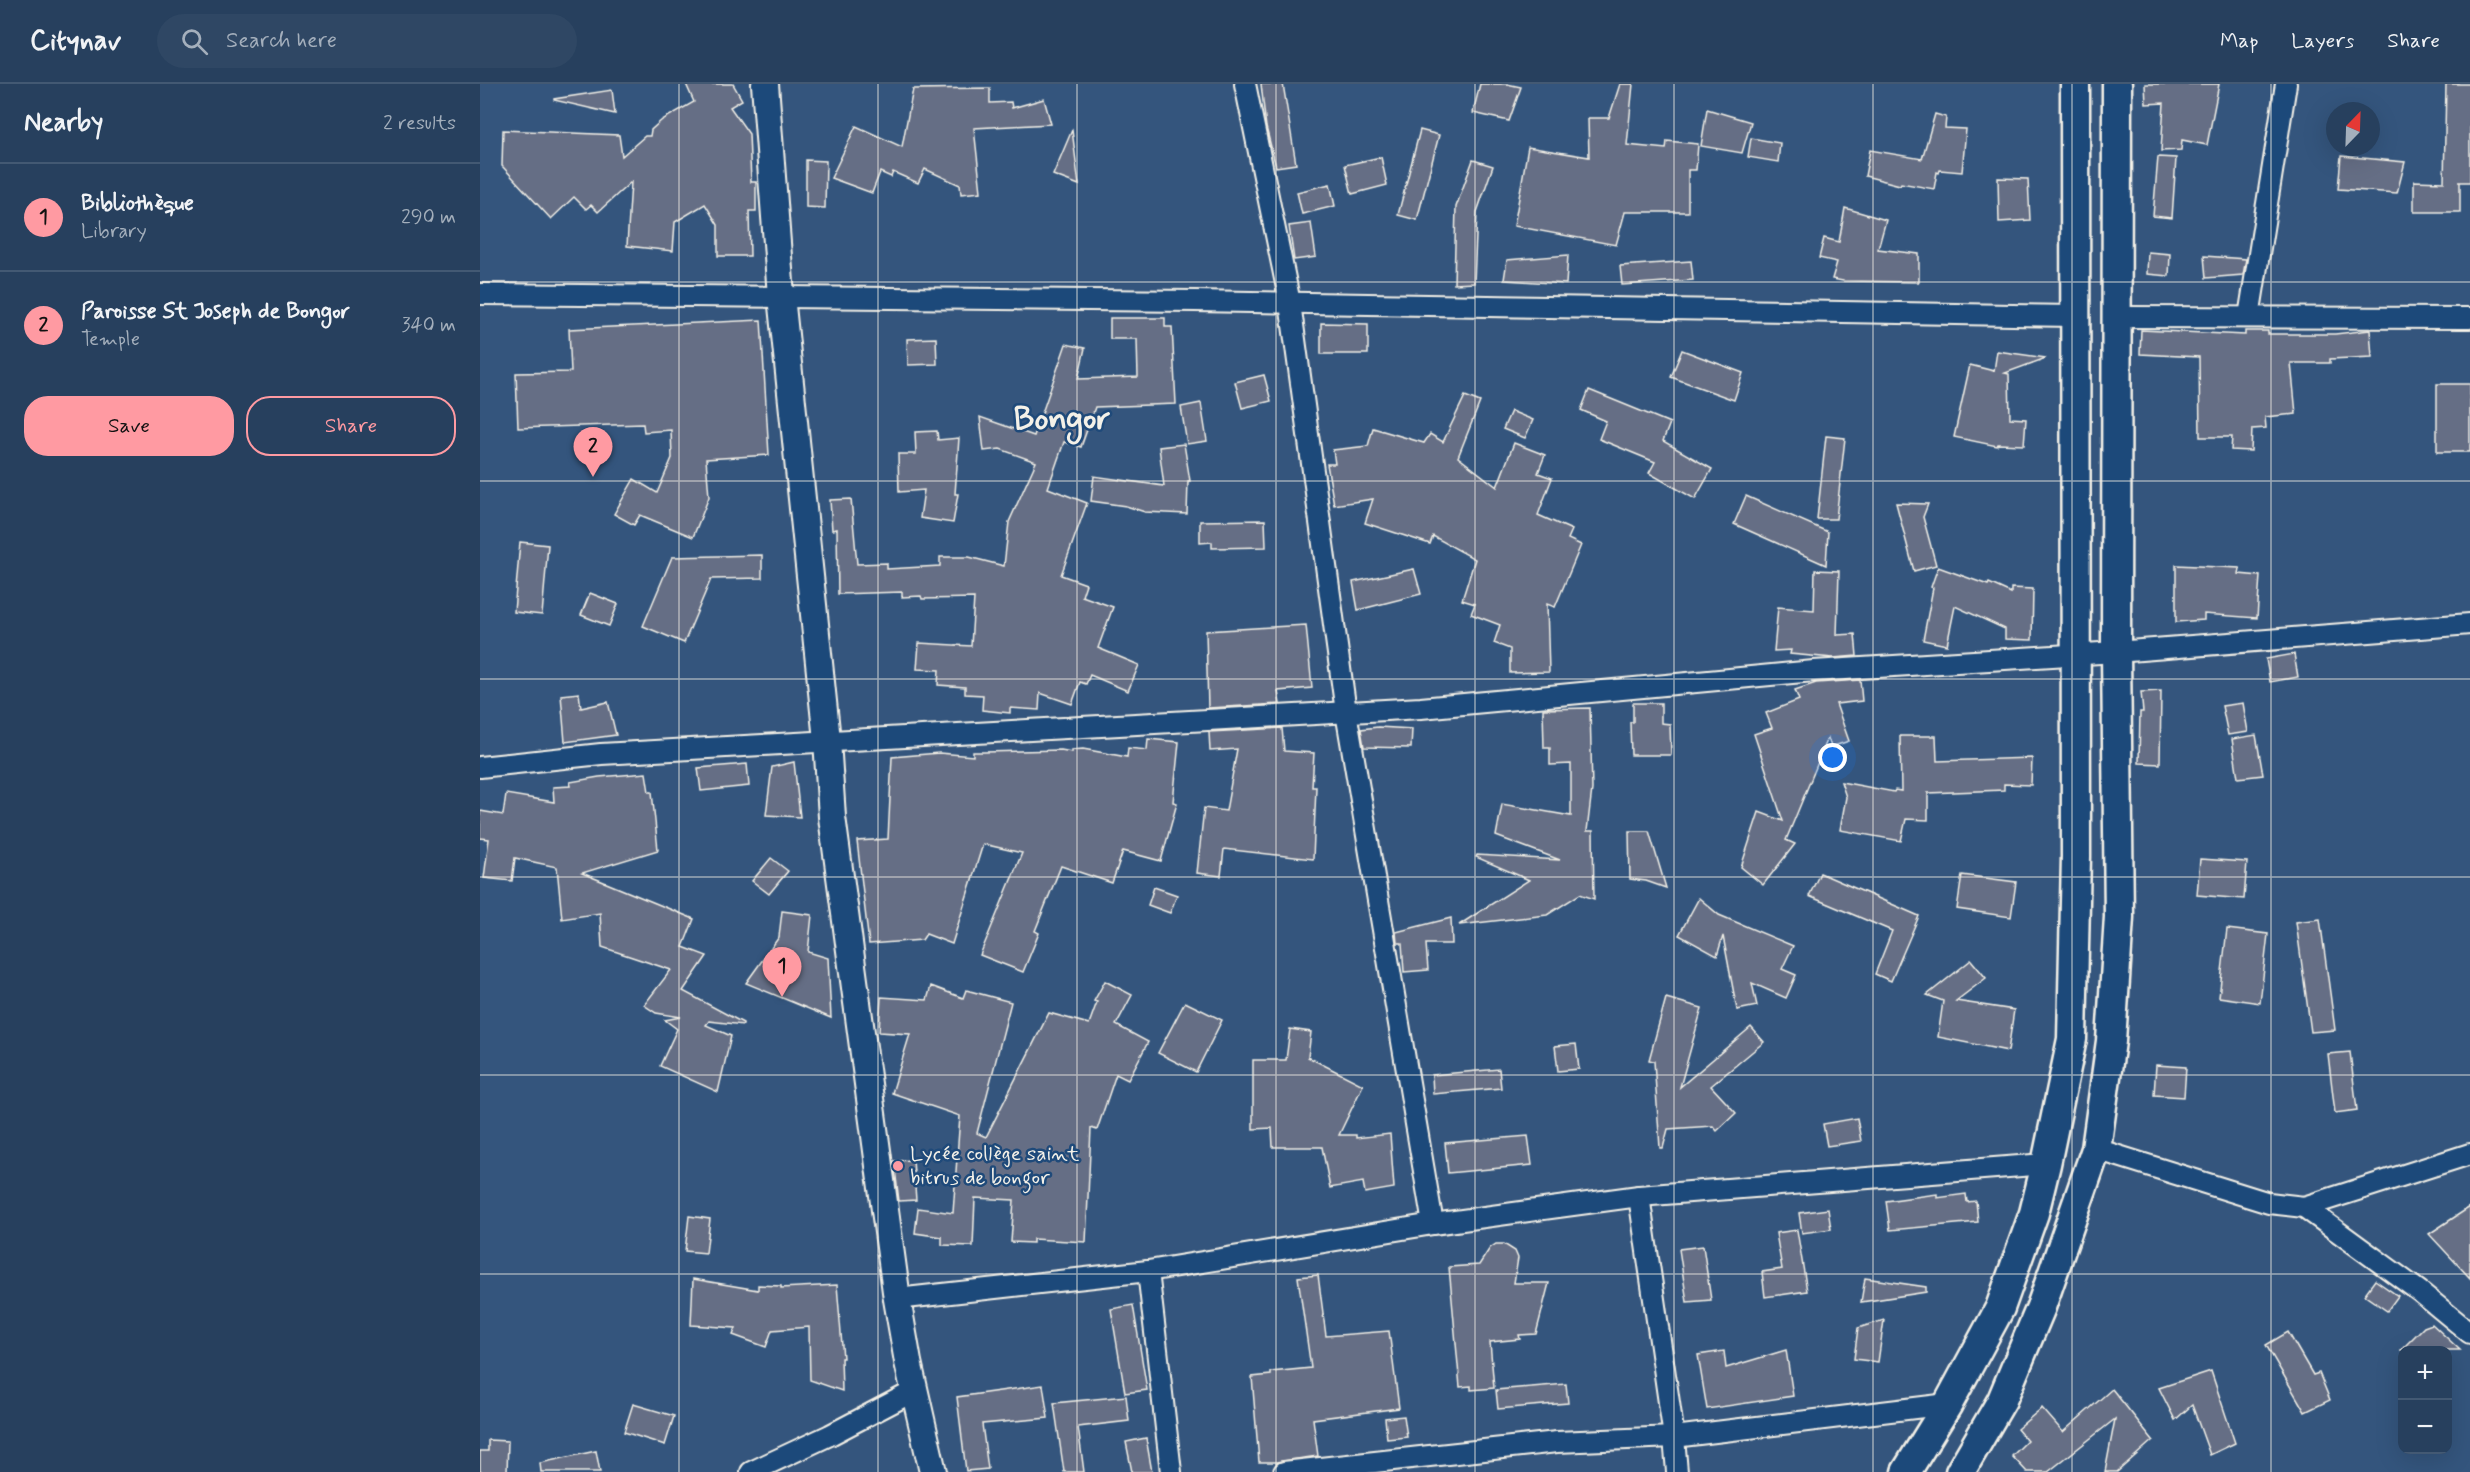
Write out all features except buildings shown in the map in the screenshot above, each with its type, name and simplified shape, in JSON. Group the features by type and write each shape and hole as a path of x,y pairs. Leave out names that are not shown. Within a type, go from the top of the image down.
{"main road":[{"path":"1906,1472 1948,1404 2000,1308 2034,1213 2072,1039 2076,855 2075,84"},
{"path":"1960,1472 2002,1400 2041,1307 2096,1149 2111,1041 2119,917 2116,652 2117,84"},
{"path":"2076,855 2118,852"}],"street":[{"path":"765,84 781,296 827,740 832,817 897,1299 933,1472"},
{"path":"1245,84 1290,303 1346,712 1433,1224"},
{"path":"2249,316 2274,146 2286,84"},
{"path":"480,294 1290,303 2075,316"},
{"path":"2118,317 2470,318"},
{"path":"480,766 601,754 827,740 1421,708 1814,672 2076,655 2470,624"},
{"path":"2096,1149 2269,1203 2304,1207 2470,1154"},
{"path":"897,1299 1148,1271 1433,1224 1639,1197 2046,1164"},
{"path":"1639,1197 1674,1437 1677,1472"},
{"path":"2304,1207 2419,1291 2470,1334"},
{"path":"1148,1271 1171,1472"},
{"path":"751,1472 916,1390"},
{"path":"1284,1472 1557,1442 1674,1437 1948,1404"}],"place":[{"name":"Paroisse St Joseph de Bongor","path":"593,477"},
{"name":"Bibliothèque","path":"782,997"},
{"name":"Lycée collège saint bitrus de bongor","path":"898,1166"}],"district":[{"name":"Bongor","path":"1062,420"}]}
